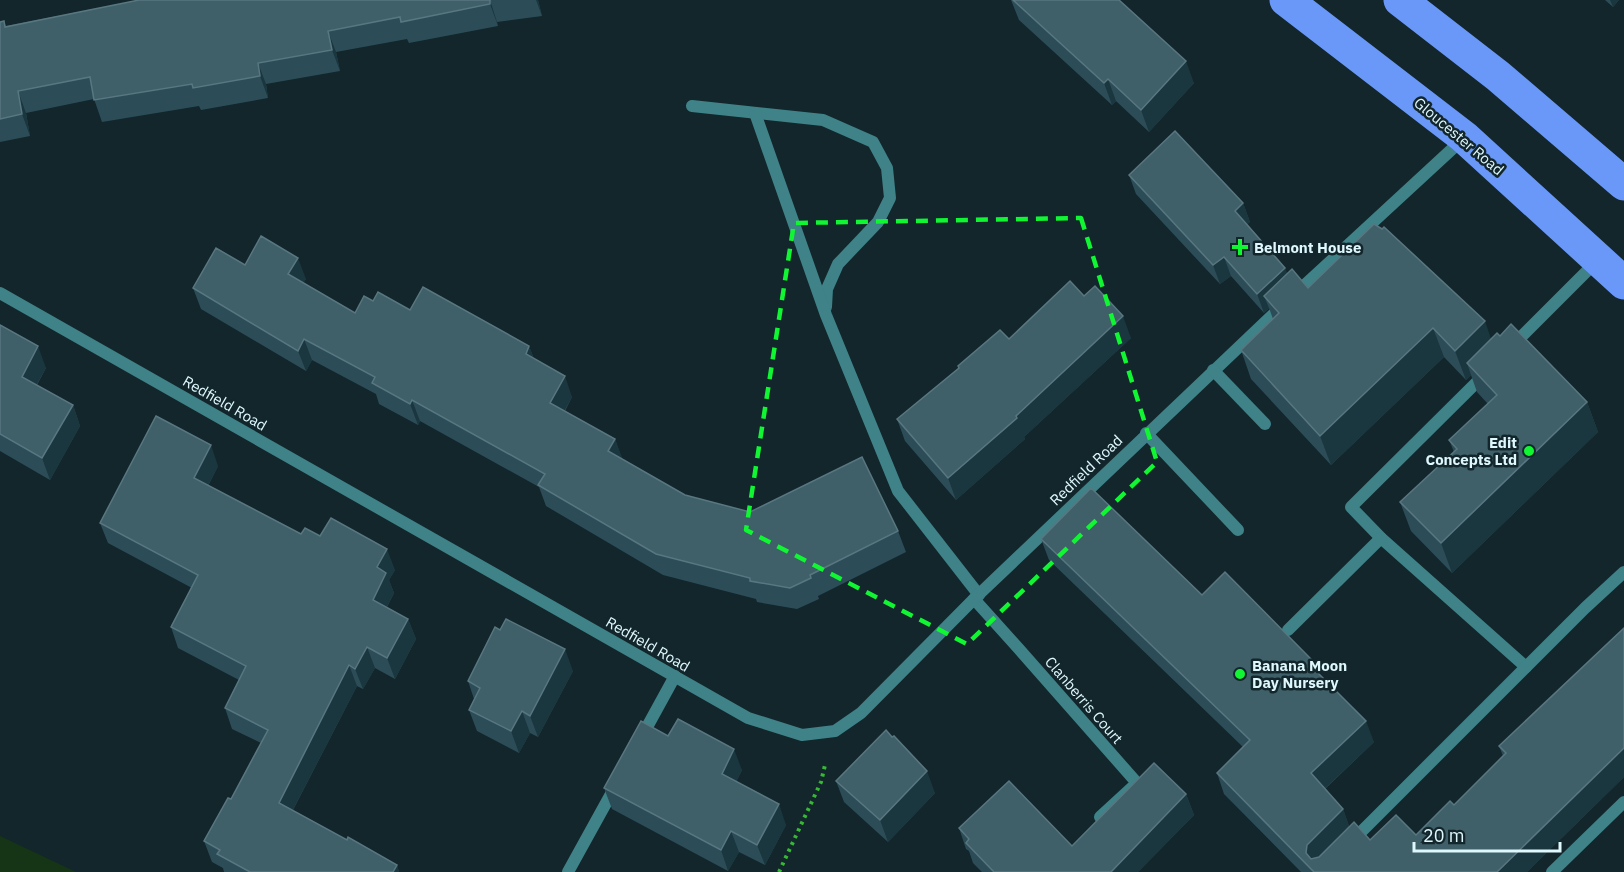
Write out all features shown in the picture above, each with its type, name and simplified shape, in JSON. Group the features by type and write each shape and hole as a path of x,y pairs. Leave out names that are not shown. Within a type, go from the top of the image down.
{"main road":[{"name":"Gloucester Road","path":"1286,0 1464,137 1624,283"},
{"path":"1400,0 1498,76 1624,184"}],"street":[{"path":"692,106 823,120 873,142 887,168 890,198 878,222 838,264 827,289 826,315"},
{"path":"754,113 826,315 897,491 976,597"},
{"name":"Redfield Road","path":"0,292 748,718 802,735 835,731 861,713 976,597 1146,433 1464,137"},
{"path":"1526,667 1381,538 1351,507 1599,259"},
{"path":"1213,370 1265,424"},
{"path":"1146,433 1238,530"},
{"path":"1288,630 1381,538"},
{"path":"1346,847 1585,608 1624,572"},
{"name":"Clanberris Court","path":"976,597 1137,783 1100,817"},
{"path":"636,748 675,676"},
{"path":"568,872 624,769"},
{"path":"1552,872 1624,802"}],"path":[{"path":"779,872 821,782 835,731"}],"highlighted area":[{"path":"1081,218 1157,462 967,644 746,530 794,223"}],"green space":[{"path":"0,836 76,872 0,872"}],"building":[{"path":"139,0 490,0 490,4 401,22 400,17 328,31 332,50 258,63 260,76 193,88 192,84 94,100 90,77 18,91 22,114 0,119 0,22 4,21 5,27"},
{"path":"1013,0 1119,0 1186,61 1141,110 1108,79 1104,83"},
{"path":"1175,131 1243,203 1235,211 1285,268 1257,294 1224,257 1213,265 1129,175"},
{"path":"1374,224 1382,229 1384,227 1485,321 1455,351 1433,328 1320,436 1241,350 1279,313 1264,296 1292,269 1308,288"},
{"path":"261,236 298,258 288,274 355,313 364,296 373,301 378,292 410,310 423,287 529,346 526,354 565,376 550,403 615,439 608,451 685,495 750,512 862,457 898,531 810,575 811,578 790,588 750,581 750,578 656,554 538,485 545,474 412,400 410,404 372,383 375,377 304,339 298,351 193,288 216,248 245,265"},
{"path":"1070,281 1084,296 1095,286 1123,316 1016,416 1017,418 948,478 897,419 959,368 958,366 1000,330 1009,339"},
{"path":"1511,324 1587,402 1441,543 1400,502 1457,449 1449,440 1497,395 1467,363 1497,333 1500,336"},
{"path":"0,325 38,346 22,377 73,405 42,458 0,434"},
{"path":"156,416 211,445 194,478 301,534 305,528 320,536 331,518 387,549 377,567 386,573 373,600 408,619 387,658 367,647 355,669 349,665 279,803 347,840 348,837 397,865 393,872 250,872 217,854 220,850 204,841 228,798 231,799 268,730 225,708 246,666 171,627 198,575 100,523"},
{"path":"1091,488 1202,595 1225,572 1311,659 1308,663 1366,721 1311,773 1343,809 1307,845 1306,853 1311,859 1319,857 1354,822 1370,840 1396,815 1416,835 1450,801 1454,805 1506,753 1499,746 1624,628 1624,748 1497,872 1314,872 1217,773 1250,740 1041,539"},
{"path":"506,619 565,649 530,716 522,711 511,731 469,710 480,688 468,681 495,627 500,630"},
{"path":"678,719 734,749 722,774 779,804 757,845 731,831 721,850 604,788 641,721 668,736"},
{"path":"886,730 927,771 880,820 836,781"},
{"path":"1154,763 1186,794 1111,872 994,872 966,843 969,839 959,828 1009,781 1072,846"}],"place":[{"name":"Belmont House","path":"1240,247"},
{"name":"Edit Concepts Ltd","path":"1529,451"},
{"name":"Banana Moon Day Nursery","path":"1240,674"}]}
